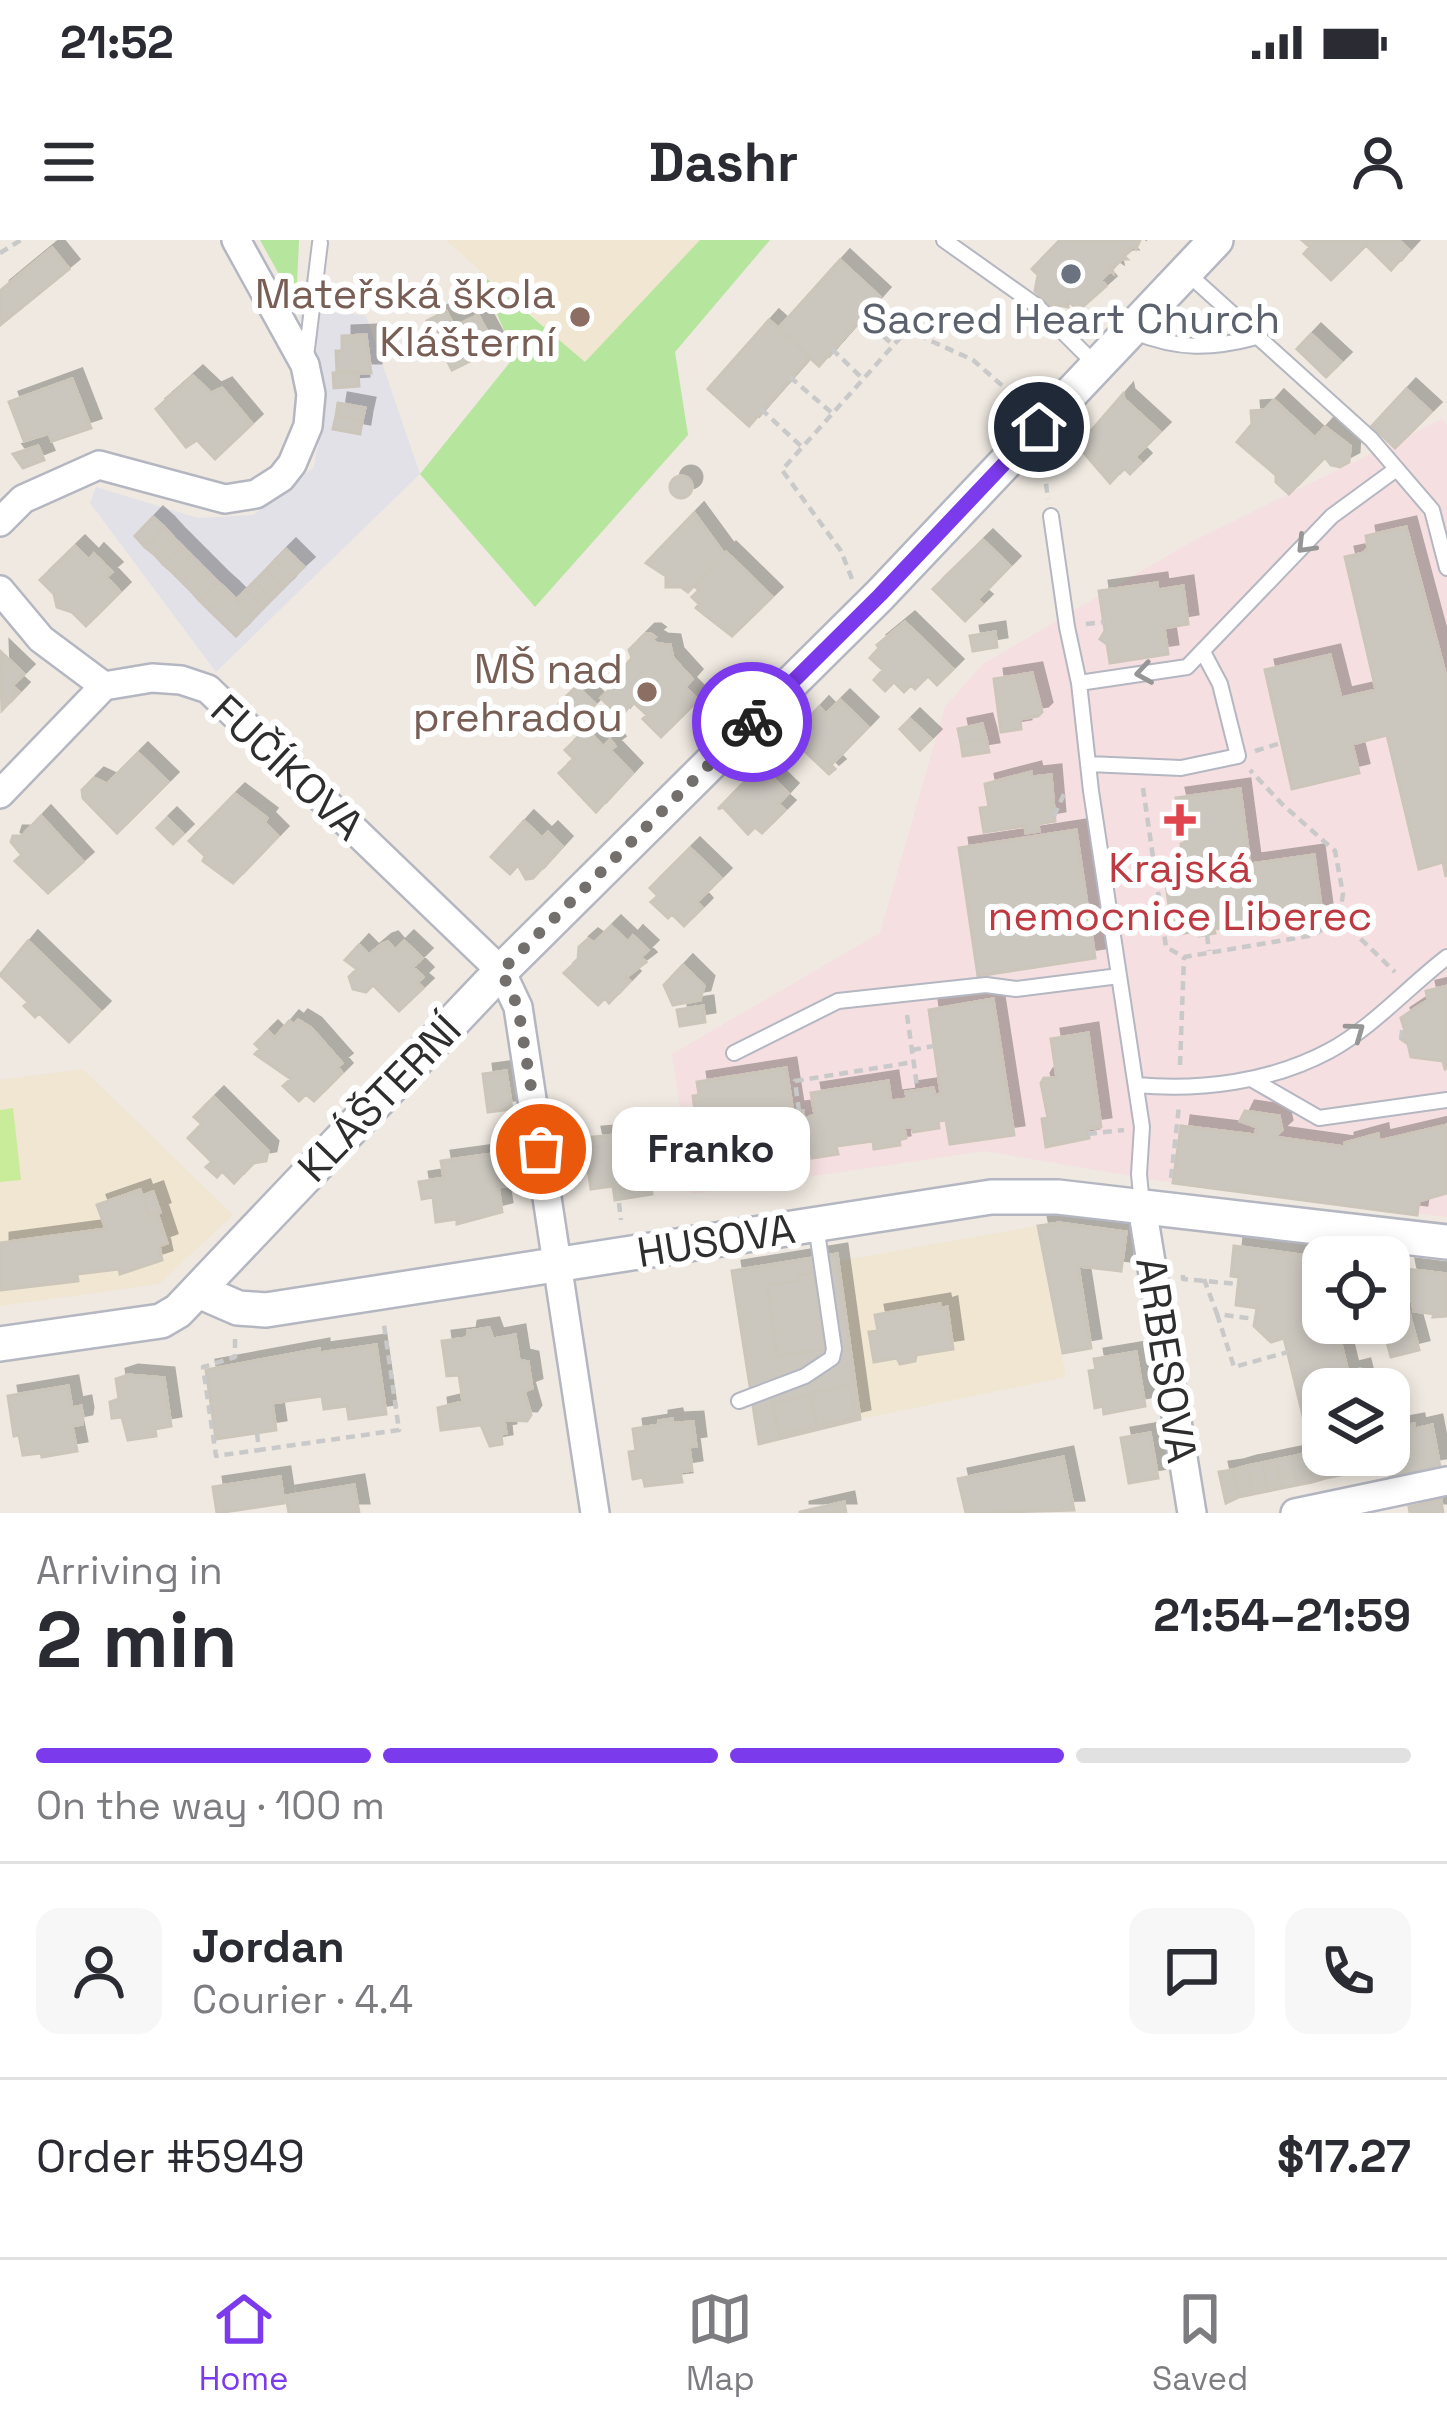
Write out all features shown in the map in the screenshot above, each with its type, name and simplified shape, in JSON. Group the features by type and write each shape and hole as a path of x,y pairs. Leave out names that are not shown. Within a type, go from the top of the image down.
{"street":[{"path":"0,522 23,499 99,465 225,499 256,494 281,478 308,426 311,394 304,364 236,240"},
{"name":"KLÁŠTERNÍ","path":"199,1291 501,971 880,595 1216,240"},
{"path":"0,590 41,639 104,686 0,794"},
{"name":"FUČÍKOVA","path":"104,686 152,678 182,680 208,689 501,971"},
{"path":"501,971 518,1007 596,1513"},
{"name":"HUSOVA","path":"199,1291 238,1308 266,1310 991,1197 1156,1197 1447,1242"},
{"name":"ARBESOVA","path":"1156,1197 1192,1513"},
{"path":"0,1344 161,1321 199,1291"},
{"path":"1294,1513 1447,1480"}],"lane":[{"path":"944,240 1037,306 1096,364"},
{"path":"304,364 320,243"},
{"path":"1186,272 1370,440 1432,511 1447,568"},
{"path":"1129,330 1192,349 1257,337"},
{"path":"1079,683 1187,667 1332,516 1395,470"},
{"path":"1051,516 1156,1197"},
{"path":"1088,764 1181,768 1238,756 1220,684 1203,652"},
{"path":"1136,1085 1179,1089 1251,1079 1328,1052 1394,1004 1447,957"},
{"path":"734,1054 838,1001 986,985 1016,989 1119,976"},
{"path":"1251,1079 1318,1118 1447,1100"},
{"path":"739,1400 805,1376 832,1358 817,1225"}],"path":[{"path":"0,253 21,240"},
{"path":"861,316 893,345"},
{"path":"854,584 841,551 782,470 907,330 973,360 1026,406"},
{"path":"832,349 863,379"},
{"path":"790,376 832,413"},
{"path":"761,409 802,447"},
{"path":"1041,449 1051,516"},
{"path":"1139,764 1166,947 1184,957 1314,935 1339,918 1342,894 1335,851 1238,756"},
{"path":"1339,918 1410,986"},
{"path":"1207,935 1209,951"},
{"path":"1156,1197 1179,1089 1184,957"},
{"path":"904,995 917,1086"},
{"path":"912,1050 934,1046"},
{"path":"799,1111 795,1081 914,1062"},
{"path":"1088,1134 1102,1132"},
{"path":"619,1203 621,1220"},
{"path":"1180,1256 1184,1279 1238,1284"},
{"path":"1204,1279 1234,1366 1288,1352"},
{"path":"1217,1314 1255,1319"},
{"path":"235,1340 235,1360 202,1367 216,1456 399,1430 383,1318"},
{"path":"256,1433 259,1450"}],"shaded area":[{"name":"Mateřská škola Klášterní","path":"446,240 700,240 585,363"},
{"path":"296,305 366,316 420,474 216,672 90,503 96,487 198,518 253,515 314,467 326,398"},
{"name":"Krajská nemocnice Liberec","path":"1442,419 1447,425 1447,1217 1167,1182 984,1151 693,1194 672,1054 880,933 945,707 983,664 1191,542"},
{"path":"83,1069 233,1215 159,1284 0,1306 0,1080"},
{"path":"1036,1226 1066,1377 860,1419 839,1261"}],"green space":[{"path":"260,240 299,240 296,305"},
{"path":"700,240 770,240 675,352 688,435 535,607 420,474 515,356 479,272 585,362"},
{"path":"13,1108 21,1180 0,1182 0,1110"}],"building":[{"name":"Sacred Heart Church","path":"1060,240 1140,240 1124,256 1127,259 1101,280 1106,286 1080,309 1068,301 1068,307 1051,307 1035,291 1038,275 1032,269"},
{"path":"1302,240 1371,240 1331,280 1304,254 1310,247"},
{"path":"1371,240 1398,240 1409,250 1391,270 1366,245"},
{"path":"52,248 69,269 0,325 0,291"},
{"path":"840,260 880,297 819,366 778,329"},
{"path":"446,311 454,327 478,315 496,348 452,370 427,321"},
{"path":"769,320 810,357 749,426 708,389"},
{"path":"1311,334 1341,362 1326,377 1297,349"},
{"path":"366,335 371,373 337,373 336,351 342,351 342,336"},
{"path":"358,372 359,386 334,388 333,373"},
{"path":"193,376 211,393 222,388 252,424 215,459 197,440 186,447 156,409"},
{"path":"72,379 91,428 52,441 49,433 24,441 9,402"},
{"path":"1406,389 1431,412 1395,448 1372,426"},
{"path":"1123,394 1160,432 1135,457 1141,463 1130,474 1124,468 1110,483 1078,446"},
{"path":"1274,400 1315,438 1325,427 1350,446 1349,462 1340,467 1325,457 1289,494 1276,482 1276,475 1237,442 1252,424 1251,411 1265,410"},
{"path":"338,403 365,408 362,421 336,416"},
{"path":"336,416 362,421 360,434 333,429"},
{"path":"38,446 44,460 23,468 13,454"},
{"path":"681,476 692,487 681,498 670,487"},
{"path":"694,513 724,554 688,592 666,587 666,576 646,563"},
{"path":"153,517 164,527 145,547 135,536"},
{"path":"164,527 173,537 155,555 145,547"},
{"path":"1406,527 1447,680 1446,877 1443,862 1419,869 1387,735 1352,744 1359,773 1292,789 1265,670 1330,655 1341,698 1376,690 1345,557 1364,553 1366,536"},
{"path":"173,537 182,546 163,564 155,555"},
{"path":"983,540 1010,566 977,600 982,604 965,621 933,589"},
{"path":"75,546 89,560 94,554 112,572 106,577 120,592 86,626 72,612 57,607 54,594 40,580"},
{"path":"182,546 191,555 173,573 163,564"},
{"path":"286,549 304,567 293,577 275,560"},
{"path":"726,552 772,597 732,636 696,608 699,604 692,597 699,590 693,585"},
{"path":"191,555 200,564 182,582 173,573"},
{"path":"275,560 293,577 283,588 265,571"},
{"path":"200,564 209,573 191,591 182,582"},
{"path":"265,571 283,588 272,599 255,581"},
{"path":"209,573 218,582 200,601 191,591"},
{"path":"255,581 272,599 263,608 246,590"},
{"path":"218,582 228,591 209,610 200,601"},
{"path":"1157,583 1158,590 1183,586 1188,624 1164,628 1168,654 1110,663 1107,644 1100,639 1105,631 1099,591"},
{"path":"246,590 263,608 254,617 236,600"},
{"path":"228,591 254,617 236,636 209,610"},
{"path":"905,622 953,669 937,685 928,676 915,689 911,685 904,692 894,682 885,691 874,680 883,670 870,658 877,645"},
{"path":"995,632 997,647 973,651 970,636"},
{"path":"645,634 655,637 651,640 658,644 670,645 673,658 692,679 685,687 698,700 661,737 633,702 620,717 601,698 625,674 632,658 629,650"},
{"path":"0,651 24,674 12,686 19,692 2,710"},
{"path":"1032,673 1042,712 1020,719 1021,729 1001,732 994,679"},
{"path":"577,686 595,704 576,723 557,706"},
{"path":"840,700 868,727 831,765 835,769 829,774 797,744 812,728 805,722 819,707 826,714"},
{"path":"910,719 931,739 920,750 900,729"},
{"path":"982,724 986,738 961,743 958,729"},
{"path":"587,729 603,747 610,740 615,746 610,750 632,773 596,812 559,773 574,759 565,750"},
{"path":"986,738 989,752 963,756 961,743"},
{"path":"138,753 168,782 117,833 83,798 82,790 94,778 107,784"},
{"path":"760,766 788,793 778,804 785,810 762,833 755,827 748,834 723,807 718,809"},
{"path":"1031,772 1032,777 1051,775 1055,821 1038,824 1039,831 1026,833 1025,826 984,832 980,808 989,807 985,784"},
{"path":"1240,789 1250,864 1314,855 1322,913 1214,929 1215,933 1199,936 1198,931 1173,935 1165,876 1191,872 1188,859 1183,860 1181,844 1186,842 1176,798"},
{"path":"235,794 267,818 264,822 278,836 233,883 203,861 205,856 189,841"},
{"path":"41,816 83,862 48,893 15,861 22,855 11,842"},
{"path":"167,818 183,834 173,844 157,828"},
{"path":"524,821 542,838 548,832 562,846 533,878 526,879 518,865 510,874 491,857"},
{"path":"1076,830 1095,958 978,976 959,848"},
{"path":"690,848 721,878 697,902 702,908 684,926 651,902 658,896 650,888"},
{"path":"611,926 628,942 633,936 648,950 641,957 646,962 626,977 630,981 609,1003 605,998 598,1005 564,973 578,960 579,947 588,939 594,943"},
{"path":"28,941 100,1011 69,1042 39,1013 35,1017 24,1006 28,1002 0,975"},
{"path":"404,941 422,958 413,967 423,977 417,983 423,988 399,1011 373,985 366,992 353,989 349,977 357,969 345,960 359,945 369,955 382,944 388,942 395,950"},
{"path":"683,965 704,986 700,1000 673,1005 664,985"},
{"path":"1447,986 1445,1069 1443,1061 1411,1057 1408,1044 1401,1039 1405,1031 1401,1018 1428,1000 1426,991"},
{"path":"993,999 1014,1135 950,1144 946,1120 938,1121 939,1128 913,1132 912,1126 904,1128 906,1138 899,1140 900,1145 874,1149 873,1141 836,1146 838,1154 812,1158 808,1129 795,1131 799,1152 710,1165 708,1152 701,1153 693,1096 699,1095 697,1082 786,1068 793,1112 803,1111 804,1119 815,1115 811,1093 888,1081 891,1101 907,1099 906,1092 933,1088 935,1095 941,1094 929,1010"},
{"path":"703,1006 705,1022 680,1026 677,1010"},
{"path":"298,1020 342,1063 337,1067 342,1073 314,1101 306,1094 299,1101 283,1086 291,1079 255,1054 260,1049 255,1044 268,1031 275,1038 289,1021 294,1025"},
{"path":"1088,1033 1101,1127 1087,1129 1089,1138 1046,1147 1042,1119 1048,1118 1041,1083 1044,1078 1057,1078 1051,1039"},
{"path":"506,1071 512,1109 488,1112 483,1074"},
{"path":"214,1097 268,1151 266,1161 253,1163 234,1183 222,1171 217,1177 206,1167 212,1162 188,1138 202,1124 194,1117"},
{"path":"1245,1111 1279,1116 1282,1130 1274,1137 1345,1147 1345,1143 1378,1134 1379,1141 1447,1125 1447,1193 1419,1201 1417,1215 1173,1183 1181,1126 1255,1135 1257,1127 1240,1121"},
{"path":"661,1125 666,1181 650,1184 652,1194 615,1200 613,1186 591,1189 585,1148 594,1146 592,1137 615,1135 616,1129 629,1127 630,1132"},
{"path":"500,1153 506,1186 498,1187 502,1212 457,1224 457,1219 436,1222 433,1197 422,1199 419,1182 444,1178 441,1161"},
{"path":"140,1190 149,1216 157,1213 167,1243 159,1246 162,1260 120,1274 119,1269 77,1274 78,1281 0,1290 0,1243 106,1229 97,1205"},
{"path":"153,1192 160,1212 149,1216 142,1196"},
{"path":"1059,1223 1126,1232 1121,1271 1078,1266 1091,1348 1063,1353 1038,1226"},
{"path":"1234,1246 1302,1255 1302,1344 1341,1344 1347,1368 1302,1368 1302,1412 1284,1338 1271,1342 1254,1326 1257,1308 1236,1305 1239,1277 1231,1276"},
{"path":"837,1254 860,1419 759,1444 732,1271"},
{"path":"1410,1269 1447,1274 1447,1316 1414,1311"},
{"path":"814,1273 825,1349 777,1356 767,1285 799,1281 798,1275"},
{"path":"940,1304 941,1309 947,1307 953,1349 916,1355 915,1361 900,1364 897,1358 874,1362 869,1332 878,1331 875,1315"},
{"path":"489,1328 493,1339 515,1335 519,1360 528,1362 532,1388 524,1391 531,1415 527,1421 504,1420 502,1444 490,1446 481,1425 441,1430 438,1408 463,1402 459,1375 447,1376 442,1341 467,1338 468,1331"},
{"path":"1415,1335 1419,1350 1391,1357 1388,1344 1410,1344 1410,1336"},
{"path":"376,1345 386,1414 349,1419 347,1406 324,1409 322,1396 272,1403 276,1430 216,1439 206,1370 319,1349 319,1353"},
{"path":"1136,1352 1145,1406 1104,1414 1103,1406 1095,1408 1089,1371 1096,1370 1094,1359"},
{"path":"128,1375 164,1378 171,1426 155,1429 156,1436 128,1440 122,1417 112,1418 110,1402 119,1399 116,1379"},
{"path":"849,1385 856,1418 817,1426 810,1393"},
{"path":"68,1386 72,1408 81,1406 83,1417 82,1424 72,1426 77,1451 23,1455 19,1435 14,1436 8,1396"},
{"path":"810,1395 817,1426 779,1435 772,1403"},
{"path":"672,1419 673,1423 693,1422 692,1470 680,1472 682,1482 645,1486 643,1477 633,1479 629,1452 636,1451 633,1429"},
{"path":"1410,1425 1415,1429 1432,1425 1440,1467 1410,1473"},
{"path":"1150,1433 1158,1478 1129,1483 1121,1438"},
{"path":"1302,1454 1302,1476 1311,1476 1312,1482 1297,1485 1291,1457"},
{"path":"1063,1457 1074,1510 966,1513 958,1479"},
{"path":"1291,1457 1297,1485 1282,1488 1276,1460"},
{"path":"1276,1460 1282,1488 1268,1491 1262,1463"},
{"path":"1262,1463 1268,1491 1253,1494 1247,1466"},
{"path":"1247,1466 1253,1494 1239,1497 1233,1470"},
{"path":"1233,1470 1239,1497 1226,1503 1219,1472"},
{"path":"280,1477 284,1503 217,1513 213,1487"},
{"path":"354,1485 359,1513 289,1513 286,1496"},
{"path":"1441,1500 1443,1513 1410,1513 1409,1507"},
{"path":"844,1502 846,1513 800,1513 800,1512"}],"way so far":[{"path":"541,1149 518,1007 501,971 752,722"}],"place":[{"name":"Sacred Heart Church","path":"1071,274"},
{"name":"Mateřská škola Klášterní","path":"580,317"},
{"name":"MŠ nad prehradou","path":"647,692"},
{"name":"Krajská nemocnice Liberec","path":"1180,820"},
{"name":"Franko","path":"541,1149"}],"route":[{"path":"752,722 1039,427"}]}
